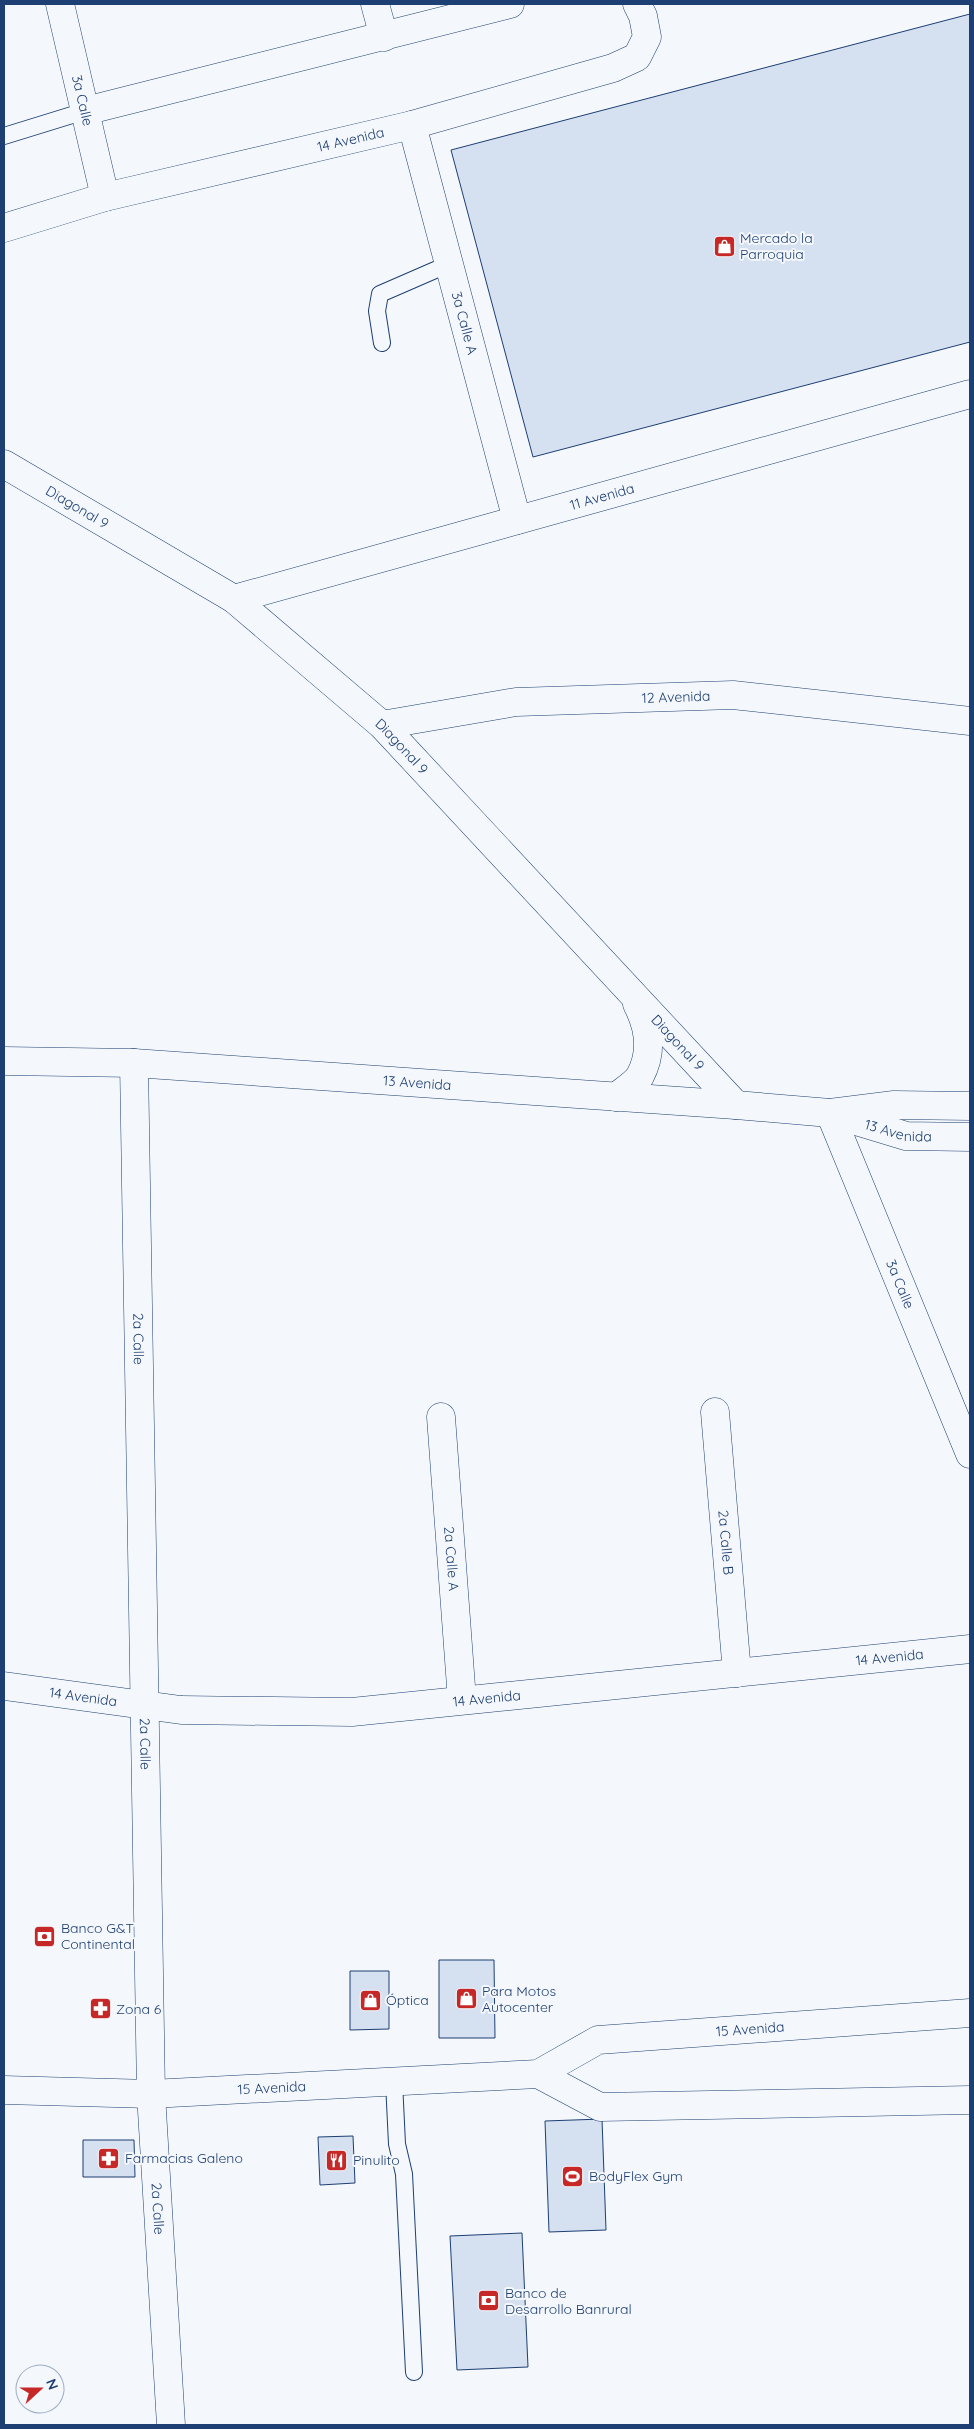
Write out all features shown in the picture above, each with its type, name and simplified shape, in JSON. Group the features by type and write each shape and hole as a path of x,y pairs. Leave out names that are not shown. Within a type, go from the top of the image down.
{"street":[{"name":"3a Calle","path":"60,4 105,197"},
{"path":"375,4 384,37"},
{"path":"85,111 510,4"},
{"name":"14 Avenida","path":"4,228 105,197 412,125 613,68 637,57 647,37 643,16 637,4"},
{"name":"3a Calle A","path":"412,125 517,520"},
{"name":"11 Avenida","path":"234,599 970,394"},
{"name":"Diagonal 9","path":"4,464 234,599 382,725 736,1105"},
{"name":"12 Avenida","path":"382,725 516,702 734,695 970,721"},
{"path":"616,1097 639,1077 650,1048 644,1018 629,990"},
{"name":"13 Avenida","path":"4,1060 134,1064 736,1105 830,1113 906,1136 970,1137"},
{"name":"2a Calle","path":"134,1064 151,2094 170,2425"},
{"name":"13 Avenida","path":"830,1113 894,1105 970,1106"},
{"name":"3a Calle","path":"830,1113 970,1454"},
{"name":"2a Calle B","path":"715,1412 737,1673"},
{"name":"2a Calle A","path":"440,1417 462,1700"},
{"name":"14 Avenida","path":"4,1686 181,1710 352,1712 970,1649"},
{"name":"15 Avenida","path":"4,2090 151,2094 538,2074 598,2040 970,2013"},
{"path":"538,2074 600,2107 970,2100"}],"lane":[{"path":"4,136 85,111"},
{"path":"382,343 377,311 380,294 449,264"},
{"path":"394,2082 397,2144 404,2174 414,2372"}],"building":[{"name":"Mercado la Parroquia","path":"970,14 970,342 533,457 451,150"},
{"name":"Para Motos Autocenter","path":"439,1960 494,1960 495,2038 439,2038"},
{"name":"Óptica","path":"350,1971 389,1971 389,2029 350,2030"},
{"path":"602,2119 606,2230 549,2232 545,2121"},
{"name":"Pinulito","path":"353,2136 355,2183 320,2185 318,2137"},
{"name":"Farmacias Galeno","path":"83,2140 134,2140 135,2177 83,2177"},
{"name":"Banco de Desarrollo Banrural","path":"522,2233 528,2367 457,2370 450,2236"}],"place":[{"name":"Mercado la Parroquia","path":"724,246"},
{"name":"Banco G&T Continental","path":"45,1936"},
{"name":"Para Motos Autocenter","path":"466,1999"},
{"name":"Óptica","path":"370,2000"},
{"name":"Zona 6","path":"100,2009"},
{"name":"Farmacias Galeno","path":"109,2158"},
{"name":"Pinulito","path":"337,2160"},
{"name":"BodyFlex Gym","path":"573,2176"},
{"name":"Banco de Desarrollo Banrural","path":"489,2301"}]}
